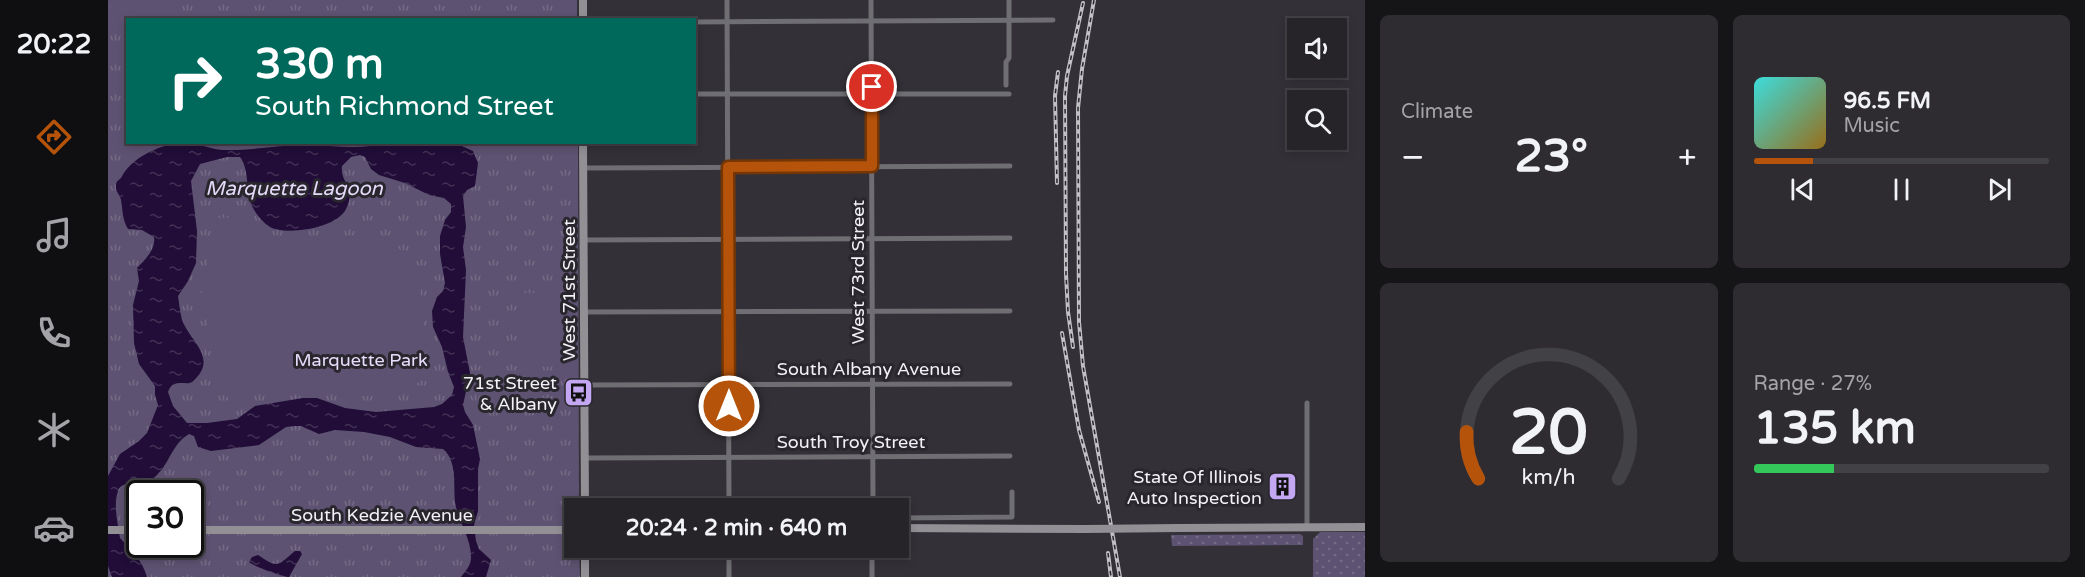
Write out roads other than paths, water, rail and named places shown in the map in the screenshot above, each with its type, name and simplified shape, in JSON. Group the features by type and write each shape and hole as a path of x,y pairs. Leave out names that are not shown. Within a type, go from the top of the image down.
{"main road":[{"path":"583,0 583,18"},
{"name":"West 71st Street","path":"583,144 585,498"},
{"path":"909,528 1365,527"},
{"path":"108,530 126,530"},
{"name":"South Kedzie Avenue","path":"204,530 564,530"},
{"path":"585,558 585,577"}],"street":[{"path":"727,0 729,498"},
{"name":"West 73rd Street","path":"872,0 873,498"},
{"path":"1006,85 1009,0"},
{"path":"696,22 1053,20"},
{"path":"696,94 1009,94"},
{"path":"584,168 1010,166"},
{"path":"584,240 1010,238"},
{"path":"584,312 1010,311"},
{"name":"South Albany Avenue","path":"585,385 1010,384"},
{"path":"1307,404 1307,527"},
{"name":"South Troy Street","path":"585,458 1010,456"},
{"path":"909,518 1012,517 1012,492"},
{"path":"729,558 729,577"},
{"path":"872,558 872,577"}],"water":[{"name":"Marquette Lagoon","path":"174,144 194,144 223,150 296,145 357,147 381,144 457,144 473,151 478,163 475,186 467,190 463,196 466,227 463,247 466,270 463,337 470,373 463,405 473,425 480,459 478,511 474,525 479,549 491,560 486,577 461,577 470,563 471,550 456,507 451,461 443,449 416,447 390,437 364,432 335,430 319,434 301,426 295,426 286,427 259,445 211,451 198,447 194,436 189,434 178,444 162,469 151,480 126,480 126,484 120,487 118,491 116,502 120,538 126,545 126,558 137,558 147,577 112,577 108,566 108,476 120,454 147,433 158,405 155,386 139,364 134,343 133,305 139,281 137,268 152,250 154,237 142,230 128,229 116,190 117,182 137,159","holes":["360,155 365,157 371,169 379,175 405,183 429,195 444,198 451,204 451,212 445,220 440,236 440,254 445,283 432,311 433,327 442,347 454,387 452,395 442,404 434,407 376,412 345,408 317,398 303,398 255,406 237,419 187,423 173,406 168,392 174,384 191,383 203,366 201,351 182,320 178,296 196,263 197,231 191,181 200,164 227,157 240,157 245,168 250,200 254,209 264,223 270,227 288,231 322,225 341,216 346,209 350,195 343,177 342,166 351,157"]},
{"path":"295,551 300,551 302,554 289,577 249,562 252,557 258,555 277,564"}],"railway":[{"path":"1094,0 1078,108 1079,322 1083,366 1120,577"},
{"path":"1073,347 1066,274 1065,96 1067,76 1083,3"},
{"path":"1057,183 1055,96 1058,72"},
{"path":"1062,333 1079,430 1099,502"},
{"path":"1108,553 1111,577"}],"place":[{"name":"71st Street & Albany","path":"578,393"},
{"name":"State Of Illinois Auto Inspection","path":"1283,487"}],"park label":[{"name":"Marquette Park","path":"361,360"}]}
